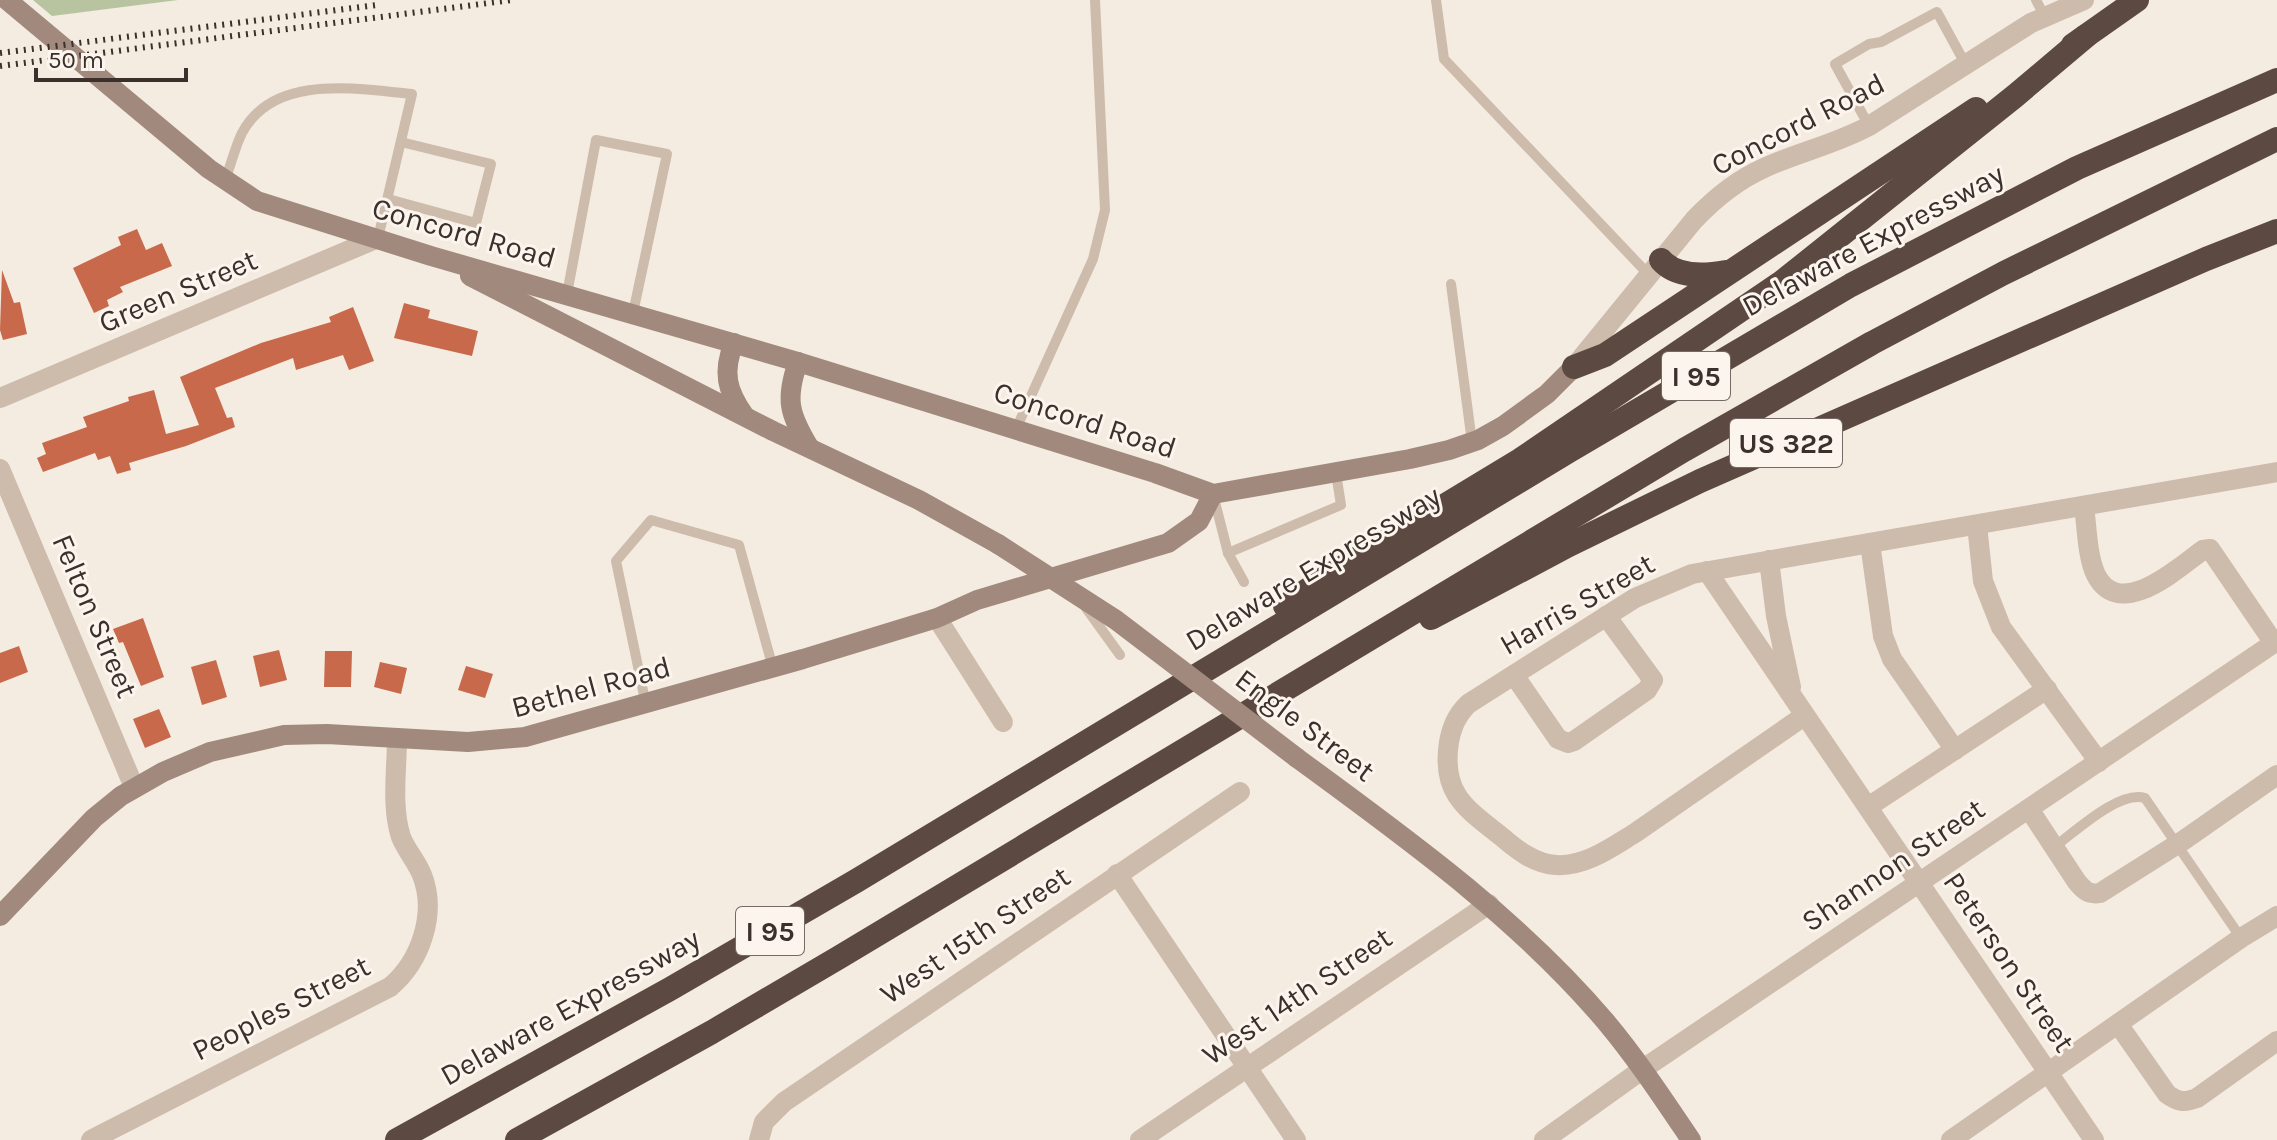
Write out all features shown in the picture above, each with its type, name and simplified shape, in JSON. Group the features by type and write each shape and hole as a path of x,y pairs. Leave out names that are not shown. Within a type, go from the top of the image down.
{"highway":[{"path":"1574,367 1605,355 2137,0"},
{"path":"1137,712 1320,581 1520,460 1782,282 2086,36"},
{"path":"2144,137 2277,63"},
{"name":"Delaware Expressway","path":"397,1140 683,982 1851,285 1979,217 2144,137 2277,80"},
{"name":"I 95","path":"517,1140 712,1032 1684,450 1872,343 2018,266 2277,139"},
{"name":"US 322","path":"1306,677 1445,612 1569,545 1700,481 2192,265 2277,231"},
{"path":"1655,268 1697,275 1732,271"}],"main road":[{"name":"Concord Road","path":"7,0 197,160 257,201 431,256 798,362 1213,494 1410,459 1472,442 1520,415 1574,367"},
{"name":"Engle Street","path":"431,256 919,500 998,544 1116,620 1489,904 1604,1020 1643,1069 1691,1140"},
{"path":"734,343 726,366 728,388 744,415"},
{"path":"798,362 789,402 795,424 809,447"},
{"name":"Bethel Road","path":"0,916 94,818 134,787 210,752 244,742 298,735 495,741 525,737 773,668 937,618 977,600 1168,543 1199,521 1213,494"}],"street":[{"name":"Concord Road","path":"1574,367 1704,209 1738,182 1763,168 1869,126 2031,23 2040,8 2084,0"},
{"name":"Green Street","path":"0,398 378,238"},
{"name":"Felton Street","path":"0,469 134,787"},
{"name":"Harris Street","path":"1799,707 1607,851 1570,864 1555,865 1530,858 1517,849 1475,816 1453,791 1448,775 1450,736 1460,711 1635,598 1692,574 2277,472"},
{"path":"2084,506 2097,577 2117,591 2140,592 2203,550 2210,549 2275,642"},
{"path":"1977,525 1983,581 2001,627 2099,762"},
{"path":"1870,543 1883,636 1892,659 1955,750"},
{"name":"Peterson Street","path":"1769,560 1776,616 1799,707"},
{"name":"Peterson Street","path":"1707,571 2094,1140"},
{"path":"1514,675 1558,739 1568,743 1574,741 1652,685 1652,676 1606,616"},
{"path":"937,618 1003,722"},
{"name":"Shannon Street","path":"1544,1140 1643,1069 2275,642"},
{"path":"1868,807 2047,689"},
{"name":"Peoples Street","path":"91,1140 390,987 411,965 427,922 428,905 421,873 401,837 397,802 397,738"},
{"path":"2029,809 2084,891 2100,893 2277,775"},
{"name":"West 15th Street","path":"759,1140 764,1122 784,1102 1240,792"},
{"path":"1117,874 1296,1140"},
{"name":"West 14th Street","path":"1140,1140 1489,904"},
{"path":"1951,1140 2277,916"},
{"path":"2118,1024 2167,1094 2176,1101 2186,1103 2277,1041"}],"lane":[{"path":"1016,429 1093,259 1102,231 1105,168 1095,0"},
{"path":"1436,0 1444,59 1655,268"},
{"path":"1869,126 1835,64 1937,12 1966,65"},
{"path":"225,180 243,132 267,104 288,94 355,89 412,94 378,238"},
{"path":"567,294 596,140 667,154 633,313"},
{"path":"388,199 476,223 491,164 401,142"},
{"path":"1451,284 1472,442"},
{"path":"1228,553 1341,505 1336,473"},
{"path":"1213,494 1228,553 1244,582"},
{"path":"646,705 616,561 651,520 739,545 773,668"},
{"path":"1061,574 1120,655"},
{"path":"2054,847 2112,805 2136,796 2145,798 2241,938"}],"green space":[{"path":"33,0 178,0 52,16"}],"building":[{"path":"137,229 146,250 162,243 172,266 120,287 123,292 107,300 109,306 94,313 73,268 121,245 118,237"},
{"path":"2,270 14,303 20,302 27,334 3,340 0,330"},
{"path":"404,303 430,310 428,318 478,331 472,356 394,338"},
{"path":"353,307 374,361 349,370 343,355 296,370 293,358 215,388 227,418 232,417 235,427 129,463 131,470 117,474 110,456 98,460 95,453 43,472 37,458 46,454 42,443 87,427 83,417 129,401 128,397 154,390 166,434 199,425 180,377 261,343 331,322 329,317"},
{"path":"143,618 164,677 141,686 123,642 119,643 113,629"},
{"path":"19,646 28,672 0,683 0,653"},
{"path":"279,650 287,680 260,687 253,656"},
{"path":"325,651 352,651 351,687 324,687"},
{"path":"216,660 227,697 202,705 191,667"},
{"path":"380,662 407,668 401,694 374,687"},
{"path":"466,666 493,674 485,698 458,690"},
{"path":"159,709 171,737 145,748 133,719"}],"railway":[{"path":"0,66 512,0"},
{"path":"0,53 377,5"}]}
